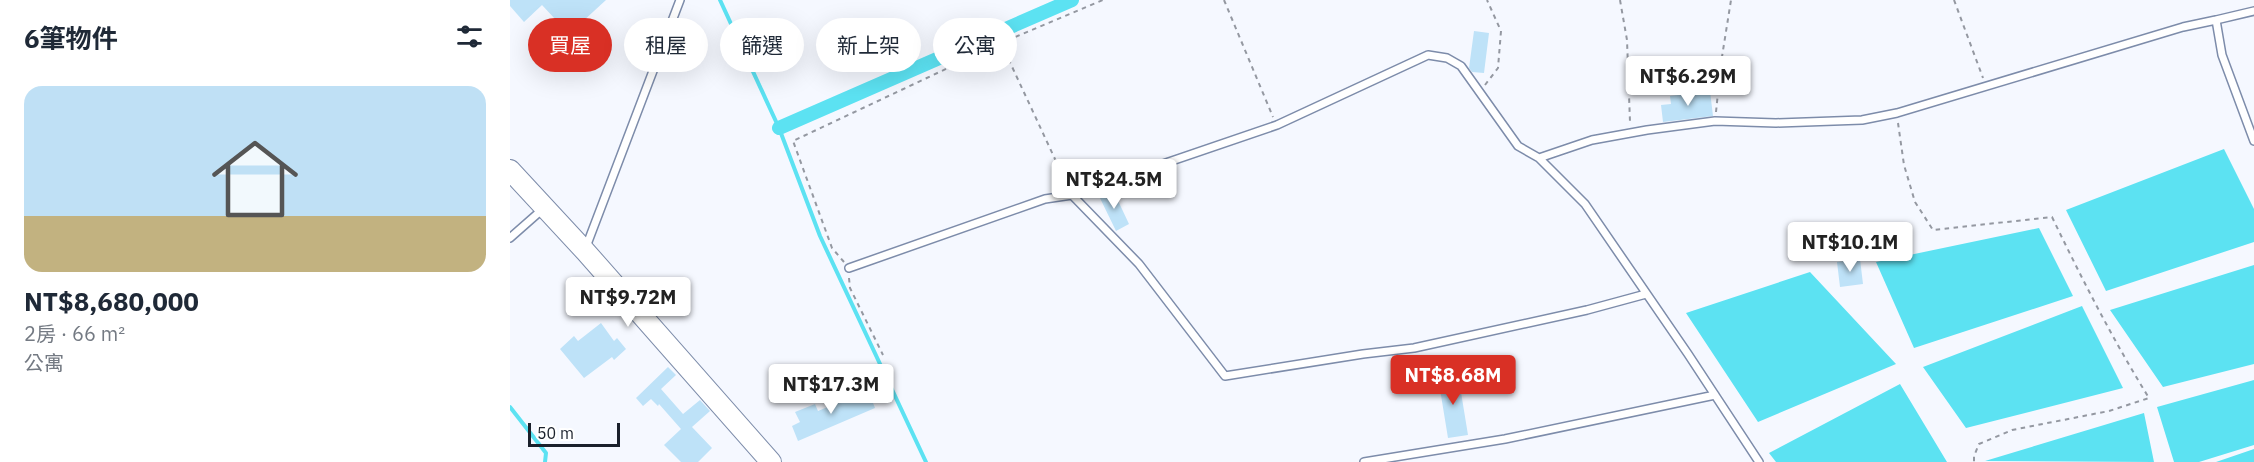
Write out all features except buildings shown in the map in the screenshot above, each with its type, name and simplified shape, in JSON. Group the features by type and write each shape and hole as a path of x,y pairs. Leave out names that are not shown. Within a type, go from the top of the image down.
{"main road":[{"path":"510,170 585,250 771,462"}],"lane":[{"path":"585,250 680,0"},
{"path":"1539,158 1592,140 1715,121 1776,123 1862,120 1896,113 2183,27 2254,11"},
{"path":"2216,20 2222,55 2254,141"},
{"path":"849,268 1045,199 1072,195 1277,125 1428,56 1447,58 1461,66 1518,146 1539,158 1585,204 1759,462"},
{"path":"1072,195 1139,264 1225,376 1414,348 1587,310 1646,294"},
{"path":"510,238 544,208"},
{"path":"1364,462 1506,439 1715,395"}],"path":[{"path":"1017,36 1103,0"},
{"path":"1224,0 1277,125"},
{"path":"1479,92 1498,68 1501,31 1487,0"},
{"path":"1620,0 1627,40 1630,133"},
{"path":"1715,121 1731,0"},
{"path":"1954,0 1986,86"},
{"path":"883,355 850,288 849,268 832,248 793,141 939,72"},
{"path":"1015,72 1072,195"},
{"path":"1896,113 1904,165 1915,202 1933,230 2052,217 2091,297 2126,362 2149,398 2109,411 2012,430 1979,444 1974,462"}],"water":[{"path":"2224,149 2254,209 2254,242 2106,291 2066,210"},
{"path":"2039,228 2073,296 1914,348 1876,262"},
{"path":"2254,265 2254,364 2163,387 2110,310"},
{"path":"1810,272 1896,364 1758,422 1686,313"},
{"path":"2082,306 2123,388 1966,428 1923,367"},
{"path":"2254,380 2254,445 2199,462 2174,462 2157,407"},
{"path":"1900,384 1947,462 1776,462 1769,453"},
{"path":"2144,413 2154,462 1985,461"},
{"path":"2254,449 2254,462 2216,462"}],"waterway":[{"path":"720,0 779,128 820,236 926,462"},
{"path":"779,128 1072,0"},
{"path":"510,407 546,453 545,462"}]}
